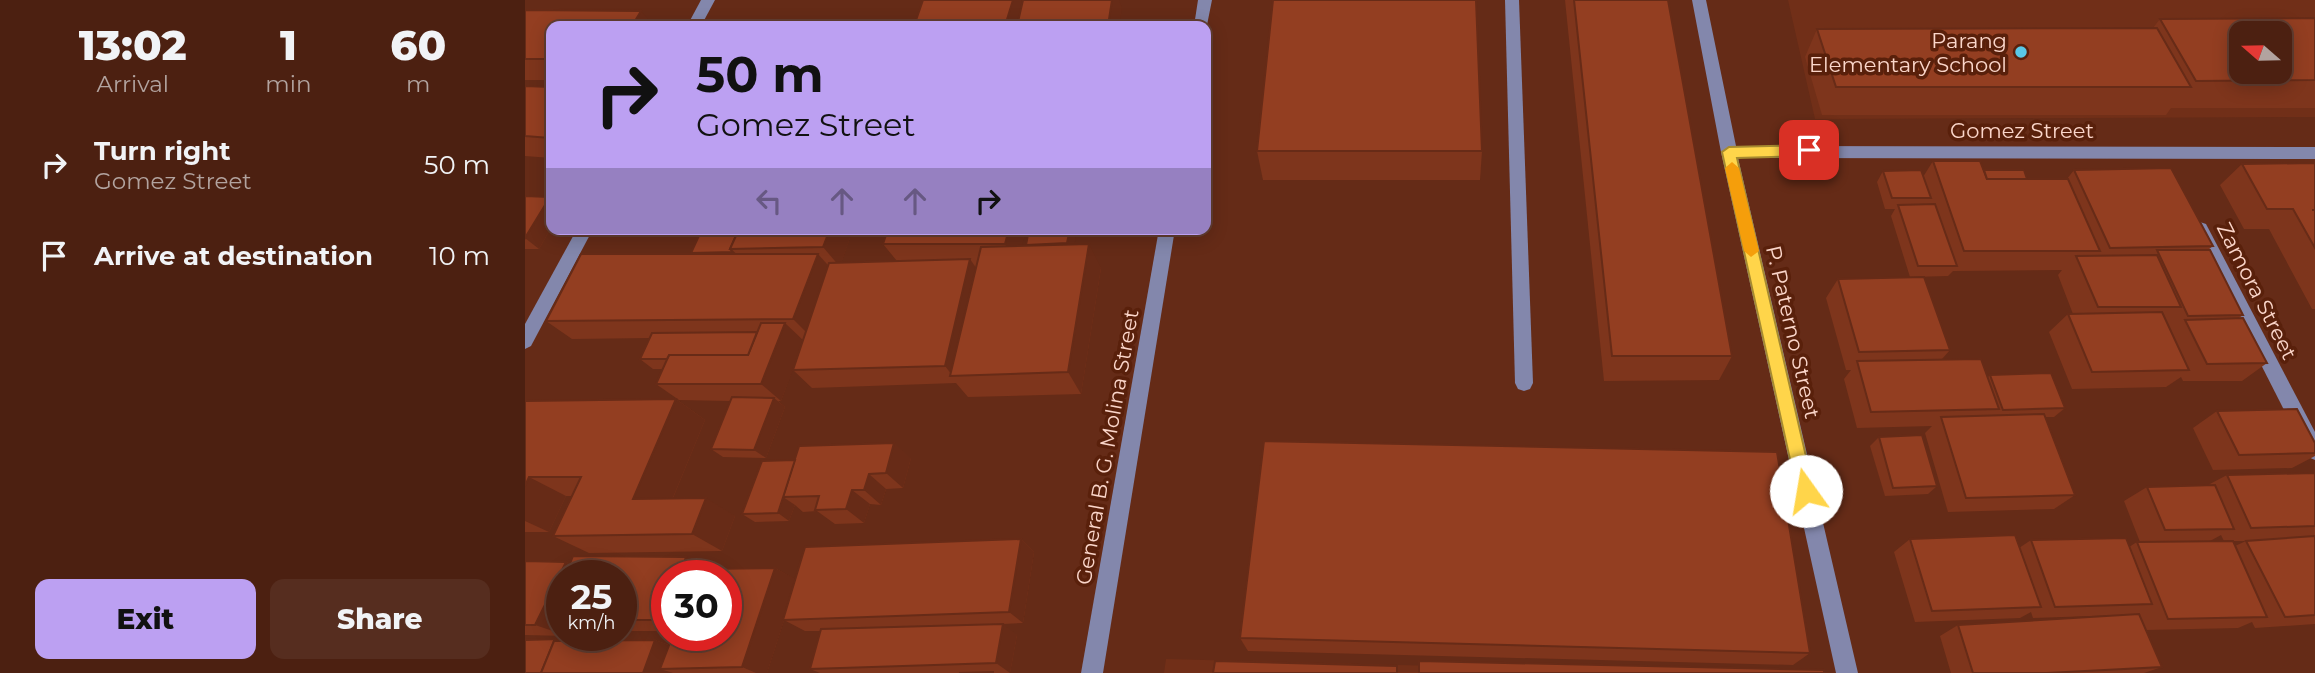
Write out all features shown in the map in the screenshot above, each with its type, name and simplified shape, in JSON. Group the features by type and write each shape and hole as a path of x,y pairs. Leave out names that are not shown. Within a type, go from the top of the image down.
{"street":[{"path":"697,21 708,0"},
{"path":"1202,21 1205,0"},
{"path":"1512,0 1524,383"},
{"name":"P. Paterno Street","path":"1699,0 1729,152 1847,673"},
{"path":"2159,151 2172,175"},
{"name":"Gomez Street","path":"1729,152 2315,153"},
{"name":"Zamora Street","path":"2191,211 2315,451"},
{"path":"525,341 582,235"},
{"name":"General B. G. Molina Street","path":"1092,673 1166,235"}],"shaded area":[{"name":"Parang Elementary School","path":"1788,0 2315,0 2315,117 1815,119"},
{"path":"1166,659 1718,673 1164,673"}],"building":[{"path":"923,0 1013,0 1007,21 916,21"},
{"path":"1023,0 1112,0 1109,21 1018,21"},
{"path":"1273,0 1476,0 1482,151 1257,151"},
{"path":"1574,0 1668,0 1732,356 1612,356"},
{"path":"525,10 641,11 635,21 546,21 546,59 525,59"},
{"path":"2315,18 2315,80 2293,80 2293,21 2229,21 2229,81 2196,81 2160,19"},
{"path":"2157,28 2191,87 1836,87 1817,29"},
{"path":"525,86 546,87 546,138 525,136"},
{"path":"1933,161 1980,161 1987,179 2068,179 2100,251 1964,251"},
{"path":"2315,163 2315,248 2293,209 2267,209 2242,164"},
{"path":"2171,168 2213,246 2110,248 2074,170"},
{"path":"1921,170 1931,198 1892,198 1883,171"},
{"path":"1984,170 2024,170 2027,179 1987,179"},
{"path":"525,196 546,197 546,204 525,238"},
{"path":"1935,204 1957,266 1918,266 1898,205"},
{"path":"699,235 736,235 730,249 733,252 691,253"},
{"path":"736,235 828,235 823,247 730,249"},
{"path":"886,235 1007,235 1005,244 883,244"},
{"path":"1028,235 1069,235 1067,243 1026,245"},
{"path":"1089,244 1068,372 950,376 981,247"},
{"path":"2157,250 2210,250 2243,315 2188,316"},
{"path":"581,254 818,254 793,319 546,321"},
{"path":"2157,255 2181,307 2098,307 2076,256"},
{"path":"970,259 945,366 793,370 829,263"},
{"path":"1924,277 1950,350 1859,352 1838,279"},
{"path":"2162,312 2189,370 2092,372 2068,314"},
{"path":"2243,318 2267,363 2207,364 2185,320"},
{"path":"761,323 785,323 761,384 656,384 669,355 748,355"},
{"path":"757,332 748,355 669,355 667,359 640,359 652,333"},
{"path":"1981,359 1999,409 1871,412 1857,361"},
{"path":"2051,373 2065,408 2003,410 1990,375"},
{"path":"732,397 774,398 754,450 711,449"},
{"path":"676,399 633,499 706,498 692,534 553,536 581,477 529,477 525,486 525,401"},
{"path":"2297,409 2315,443 2315,453 2239,455 2217,411"},
{"path":"2044,414 2075,495 1966,498 1941,417"},
{"path":"1922,435 1937,486 1893,488 1879,437"},
{"path":"1264,441 1777,452 1810,653 1240,638"},
{"path":"894,443 886,473 869,474 864,490 852,490 846,509 815,510 819,496 783,497 799,446"},
{"path":"795,460 778,513 742,514 762,461"},
{"path":"2315,473 2315,526 2251,528 2227,475"},
{"path":"2215,485 2234,529 2165,530 2147,487"},
{"path":"2015,535 2041,607 1932,611 1910,539"},
{"path":"2315,536 2315,615 2285,617 2246,541"},
{"path":"2126,538 2152,604 2055,607 2031,540"},
{"path":"1021,539 1009,612 783,620 805,547"},
{"path":"2233,541 2267,617 2168,619 2137,542"},
{"path":"573,556 686,557 685,560 651,560 651,620 637,620 637,560 571,560"},
{"path":"525,561 546,562 546,603 535,625 525,625"},
{"path":"742,568 775,568 742,667 660,669 667,651 742,651"},
{"path":"2139,614 2162,667 2047,673 1973,673 1958,625"},
{"path":"1003,624 996,663 810,669 821,629"},
{"path":"546,639 546,651 550,651 541,673 525,673 525,640"},
{"path":"637,640 651,640 651,651 643,673 541,673 550,651 637,651"},
{"path":"1215,661 1397,666 1397,673 1213,673"},
{"path":"1419,661 1824,670 1824,673 1419,673"}],"slow traffic":[{"path":"1732,168 1751,251"}],"place":[{"name":"Parang Elementary School","path":"2021,52"}],"route":[{"path":"1806,491 1729,152 1809,150"}]}
